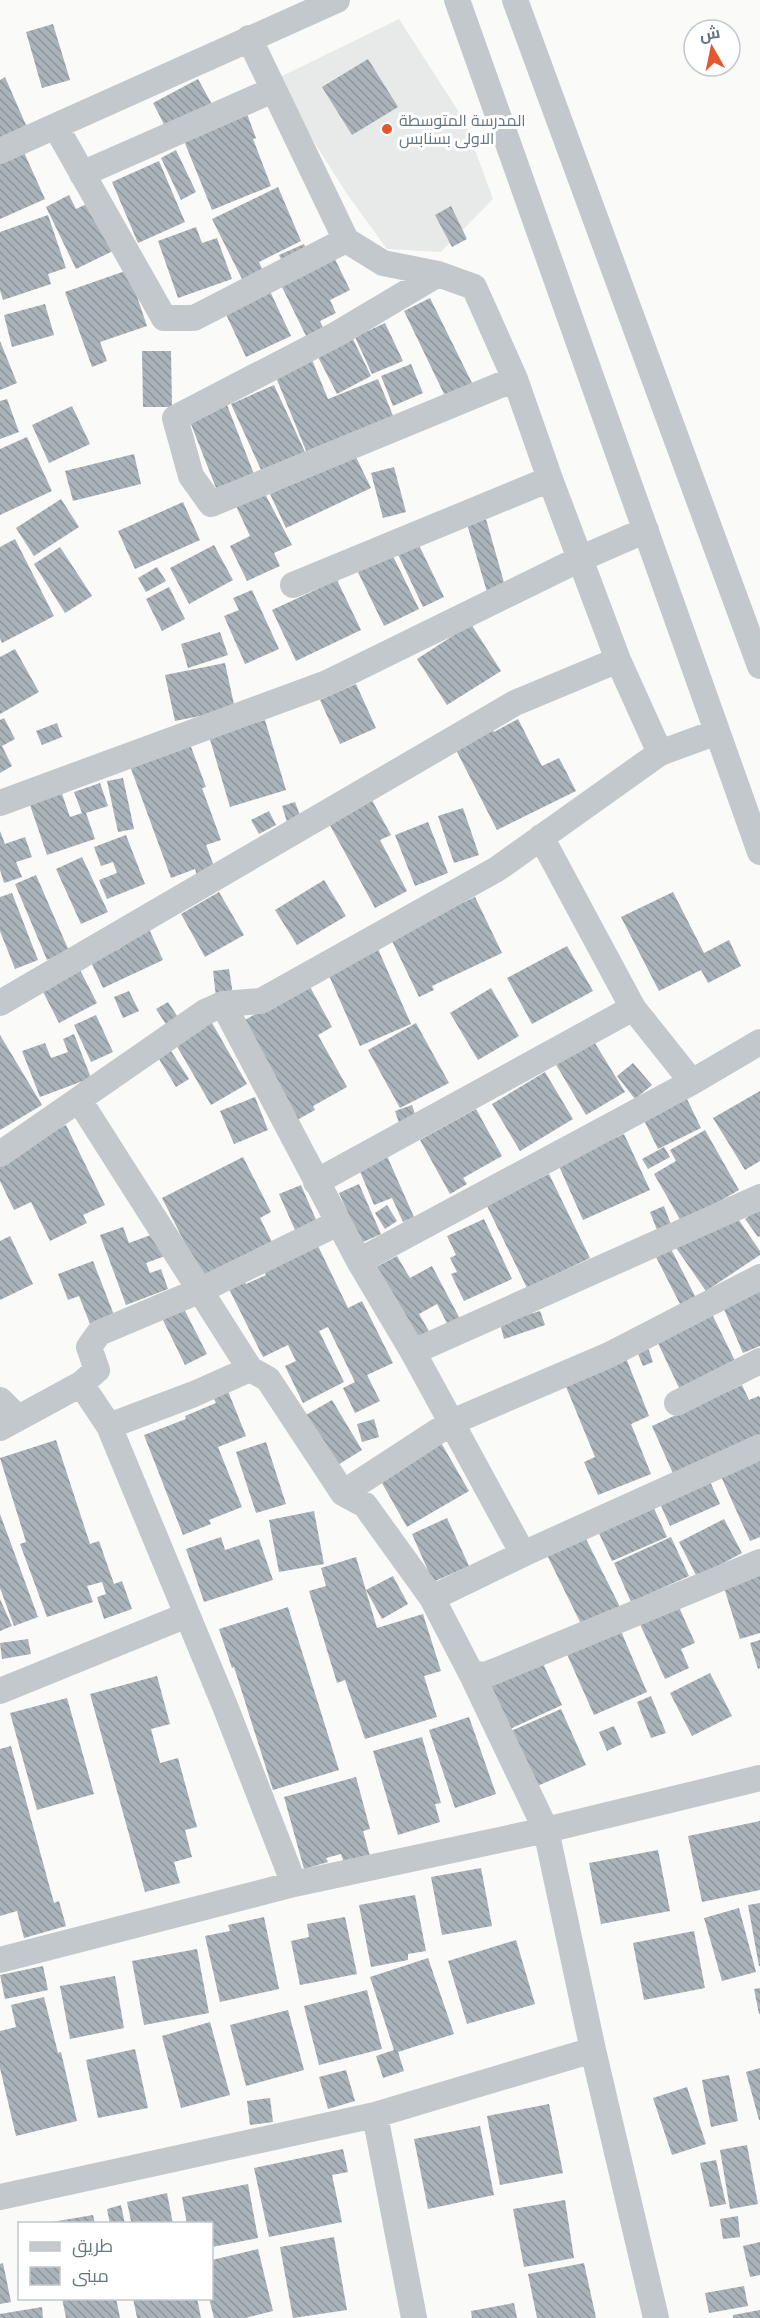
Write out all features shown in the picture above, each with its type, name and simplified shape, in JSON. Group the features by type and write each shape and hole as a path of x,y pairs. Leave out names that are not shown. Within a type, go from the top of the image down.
{"street":[{"path":"0,151 337,0"},
{"path":"457,0 760,852"},
{"path":"515,0 760,666"},
{"path":"249,38 346,240 383,263 438,274 474,287 515,379 618,660 660,753"},
{"path":"82,174 273,90"},
{"path":"56,127 164,318 194,318 346,240"},
{"path":"438,274 337,334 175,418 191,476 212,504 515,379"},
{"path":"294,585 550,478"},
{"path":"0,803 327,683 582,558 646,530"},
{"path":"0,1004 515,703 618,660"},
{"path":"0,1154 205,1012 223,1004 261,1001 497,869 660,753 717,732"},
{"path":"541,837 633,1008 692,1082"},
{"path":"223,1004 338,1223 413,1352 523,1554"},
{"path":"316,1182 633,1008"},
{"path":"359,1261 692,1082 760,1042"},
{"path":"80,1100 250,1369 268,1378 343,1493 365,1505 432,1598 471,1673 546,1830 593,2050 656,2318"},
{"path":"413,1352 760,1197"},
{"path":"0,1400 9,1423 81,1384 97,1370 88,1347 99,1333 201,1290 338,1223"},
{"path":"343,1493 452,1422 609,1355 760,1277"},
{"path":"677,1403 760,1361"},
{"path":"109,1426 194,1394 250,1369"},
{"path":"81,1384 109,1426 294,1884"},
{"path":"432,1598 523,1554 760,1447"},
{"path":"471,1673 485,1675 760,1562"},
{"path":"0,1691 187,1615"},
{"path":"0,1960 294,1884 546,1830 760,1778"},
{"path":"0,2198 375,2115 593,2050"},
{"path":"375,2115 414,2318"}],"shaded area":[{"name":"المدرسة المتوسطة الاولى بسنابس","path":"399,19 464,120 493,199 441,252 387,249 347,194 311,137 278,78"}],"building":[{"path":"53,24 70,80 42,88 26,32"},
{"path":"368,59 398,107 352,135 322,87"},
{"path":"5,77 29,132 0,144 0,80"},
{"path":"198,79 214,108 168,132 153,103"},
{"path":"244,106 256,138 253,139 271,186 212,210 180,131"},
{"path":"22,148 45,199 0,219 0,158"},
{"path":"176,150 196,192 181,200 161,158"},
{"path":"159,161 185,222 138,243 112,182"},
{"path":"278,187 301,241 259,262 263,271 243,281 212,219"},
{"path":"69,195 76,209 93,201 117,249 76,269 46,207"},
{"path":"451,206 467,239 452,247 435,215"},
{"path":"48,215 66,268 48,274 51,284 3,300 0,290 0,232"},
{"path":"196,227 202,243 217,238 232,279 178,298 158,241"},
{"path":"304,244 309,255 284,265 279,255"},
{"path":"333,255 350,290 330,300 336,313 320,321 326,334 309,342 279,281"},
{"path":"128,270 147,326 100,342 107,361 92,367 65,292"},
{"path":"268,287 291,336 246,357 223,308"},
{"path":"430,298 473,385 446,398 404,311"},
{"path":"45,304 54,335 12,347 4,315"},
{"path":"385,323 403,361 372,374 355,337"},
{"path":"351,335 371,376 337,394 316,353"},
{"path":"0,341 17,383 0,390"},
{"path":"142,351 171,351 172,407 143,407"},
{"path":"312,360 328,399 378,379 394,418 307,453 275,375"},
{"path":"411,364 423,393 393,406 381,376"},
{"path":"274,385 305,452 262,472 231,404"},
{"path":"7,399 19,432 0,439 0,401"},
{"path":"227,405 254,474 216,488 189,419"},
{"path":"72,406 90,444 49,463 32,425"},
{"path":"27,437 52,491 0,515 0,449"},
{"path":"134,454 141,484 73,501 65,471"},
{"path":"355,455 371,488 286,528 270,494"},
{"path":"394,467 406,512 383,518 371,473"},
{"path":"264,492 292,545 274,553 280,566 247,581 230,546 250,536 236,506"},
{"path":"61,499 79,527 34,556 16,528"},
{"path":"183,502 200,540 135,569 118,531"},
{"path":"486,519 505,586 487,592 467,524"},
{"path":"15,539 54,616 2,643 0,638 0,547"},
{"path":"416,539 444,597 423,607 395,548"},
{"path":"214,545 233,580 189,604 170,568"},
{"path":"60,547 92,596 65,613 34,564"},
{"path":"390,550 419,609 384,626 355,566"},
{"path":"157,567 166,581 146,592 138,578"},
{"path":"337,580 361,630 296,661 272,610"},
{"path":"169,587 185,619 162,631 146,599"},
{"path":"252,590 279,649 245,664 224,616 239,610 233,598"},
{"path":"471,624 501,671 447,705 417,659"},
{"path":"220,632 228,655 188,668 181,644"},
{"path":"15,649 39,692 0,714 0,657"},
{"path":"225,663 235,709 175,721 165,675"},
{"path":"356,684 376,728 340,744 320,700"},
{"path":"4,718 15,739 2,746 12,766 0,773 0,720"},
{"path":"518,719 542,766 559,758 576,791 497,830 455,748"},
{"path":"265,720 286,790 230,807 209,736"},
{"path":"57,723 62,737 42,745 36,731"},
{"path":"190,744 206,787 202,788 221,840 206,845 215,869 197,875 195,869 171,878 130,766"},
{"path":"123,778 134,829 118,832 107,781"},
{"path":"100,783 108,806 86,813 95,839 47,855 29,802 61,791 70,817 82,813 74,792"},
{"path":"368,793 391,835 380,840 407,891 375,908 325,816"},
{"path":"295,802 301,818 287,822 282,806"},
{"path":"463,808 479,855 454,863 438,816"},
{"path":"269,811 276,825 259,834 251,820"},
{"path":"428,822 448,873 415,886 395,835"},
{"path":"0,831 5,844 25,837 32,857 16,862 22,877 4,883 0,870"},
{"path":"126,835 145,884 107,899 99,880 117,873 113,862 101,866 94,847"},
{"path":"82,857 108,912 81,924 56,869"},
{"path":"36,875 69,951 47,960 15,884"},
{"path":"324,880 346,916 297,945 275,910"},
{"path":"219,892 244,935 205,957 181,914"},
{"path":"673,892 704,953 729,940 741,966 708,983 701,970 659,991 621,917"},
{"path":"12,893 38,960 15,969 0,931 0,897"},
{"path":"475,897 502,953 432,986 434,990 419,997 390,937"},
{"path":"149,929 163,960 103,988 91,962 121,948 119,942"},
{"path":"567,946 593,991 532,1024 507,978"},
{"path":"378,949 411,1024 360,1046 327,971"},
{"path":"229,969 233,995 216,997 213,971"},
{"path":"80,970 97,1003 59,1023 42,990"},
{"path":"309,985 332,1027 318,1035 347,1087 313,1106 315,1110 297,1120 241,1022"},
{"path":"491,988 519,1036 478,1060 450,1013"},
{"path":"129,991 139,1011 123,1018 114,997"},
{"path":"168,1002 181,1022 169,1029 156,1009"},
{"path":"96,1015 113,1052 91,1062 74,1025"},
{"path":"208,1016 247,1084 211,1105 171,1036"},
{"path":"416,1023 449,1083 400,1108 368,1050"},
{"path":"74,1034 91,1078 40,1097 22,1051 45,1043 51,1058 68,1052 63,1039"},
{"path":"0,1035 42,1105 0,1130"},
{"path":"593,1040 625,1092 586,1115 555,1063"},
{"path":"171,1051 189,1079 176,1087 159,1059"},
{"path":"633,1063 652,1085 635,1099 617,1076"},
{"path":"545,1072 573,1119 520,1151 492,1104"},
{"path":"760,1091 760,1161 745,1170 713,1118"},
{"path":"685,1095 701,1128 658,1149 642,1116"},
{"path":"255,1097 268,1130 234,1144 220,1111"},
{"path":"412,1105 417,1120 400,1126 395,1111"},
{"path":"476,1109 502,1156 463,1178 467,1184 450,1194 420,1140"},
{"path":"66,1125 105,1205 83,1215 87,1223 50,1241 31,1202 14,1210 0,1181 0,1157"},
{"path":"705,1130 739,1190 682,1223 654,1174 676,1161 670,1150"},
{"path":"624,1134 650,1190 583,1220 558,1164"},
{"path":"664,1147 670,1157 648,1169 642,1159"},
{"path":"387,1156 414,1217 403,1222 392,1198 374,1205 359,1169"},
{"path":"243,1157 271,1212 260,1218 274,1246 204,1281 162,1198"},
{"path":"549,1174 590,1258 527,1288 486,1204"},
{"path":"359,1184 381,1234 361,1243 339,1193"},
{"path":"301,1185 317,1222 295,1230 279,1194"},
{"path":"387,1205 397,1221 385,1229 375,1213"},
{"path":"664,1206 671,1225 657,1230 650,1212"},
{"path":"760,1208 760,1236 758,1237 745,1219"},
{"path":"732,1210 760,1251 760,1255 706,1291 674,1245"},
{"path":"484,1219 512,1279 464,1301 451,1274 457,1272 450,1258 456,1255 447,1236"},
{"path":"123,1227 129,1243 159,1232 168,1255 146,1263 150,1273 161,1269 168,1289 126,1305 100,1235"},
{"path":"10,1236 33,1284 0,1300 0,1241"},
{"path":"317,1244 348,1308 362,1301 393,1363 367,1375 380,1401 355,1413 343,1388 355,1382 328,1327 319,1331 344,1382 303,1403 285,1366 296,1361 288,1345 263,1357 228,1287 243,1280 246,1284 266,1275 264,1270"},
{"path":"671,1249 696,1298 681,1306 656,1257"},
{"path":"397,1256 410,1278 432,1266 460,1319 448,1325 437,1304 419,1314 430,1333 409,1344 370,1270"},
{"path":"93,1261 114,1315 90,1324 79,1296 68,1300 58,1274"},
{"path":"760,1283 760,1346 743,1353 720,1300"},
{"path":"182,1305 207,1354 185,1365 161,1316"},
{"path":"540,1311 545,1325 504,1339 500,1323"},
{"path":"711,1312 737,1365 681,1392 656,1339"},
{"path":"647,1345 653,1362 643,1366 636,1349"},
{"path":"624,1353 649,1416 631,1424 651,1474 598,1495 584,1462 595,1457 562,1377"},
{"path":"742,1385 749,1400 759,1396 760,1398 760,1437 675,1478 652,1426"},
{"path":"228,1391 246,1436 218,1447 242,1507 209,1520 211,1524 183,1535 144,1435 186,1419 185,1416 216,1403 213,1397"},
{"path":"332,1400 362,1450 336,1466 306,1415"},
{"path":"374,1419 379,1437 362,1442 357,1424"},
{"path":"56,1440 90,1544 99,1541 114,1584 122,1581 132,1609 104,1619 97,1597 106,1594 102,1582 87,1586 93,1602 47,1617 20,1544 26,1542 0,1458"},
{"path":"440,1441 469,1491 407,1527 378,1476"},
{"path":"266,1442 286,1504 256,1513 236,1452"},
{"path":"760,1454 760,1537 750,1541 719,1472"},
{"path":"708,1477 720,1504 670,1526 658,1499"},
{"path":"651,1502 667,1537 612,1561 596,1527"},
{"path":"314,1511 324,1564 279,1572 269,1520"},
{"path":"0,1514 38,1617 14,1626 0,1588"},
{"path":"447,1518 469,1566 433,1582 412,1534"},
{"path":"724,1519 742,1553 697,1577 679,1542"},
{"path":"583,1533 620,1607 582,1626 546,1553"},
{"path":"221,1537 225,1550 259,1539 273,1580 204,1602 186,1549"},
{"path":"671,1537 689,1576 631,1602 614,1563"},
{"path":"356,1557 377,1628 423,1614 441,1671 424,1676 437,1717 365,1739 345,1680 337,1683 309,1591 326,1586 321,1568"},
{"path":"760,1569 760,1633 740,1639 722,1581"},
{"path":"393,1576 408,1604 382,1619 366,1590"},
{"path":"0,1599 12,1626 0,1631"},
{"path":"678,1605 695,1643 681,1649 689,1668 665,1679 639,1622"},
{"path":"288,1607 339,1770 273,1790 234,1667 232,1668 219,1629"},
{"path":"620,1629 647,1692 594,1715 566,1652"},
{"path":"28,1639 31,1654 2,1659 0,1643"},
{"path":"760,1640 760,1668 758,1669 750,1643"},
{"path":"541,1659 562,1705 510,1729 489,1683"},
{"path":"710,1673 732,1716 692,1736 670,1693"},
{"path":"157,1676 170,1724 151,1729 160,1763 178,1758 197,1827 185,1830 192,1857 174,1862 180,1883 145,1892 90,1694"},
{"path":"651,1696 666,1733 651,1738 637,1702"},
{"path":"67,1698 94,1794 37,1810 10,1713"},
{"path":"561,1709 586,1765 535,1787 511,1731"},
{"path":"469,1717 496,1794 455,1808 429,1730"},
{"path":"614,1726 622,1744 607,1751 599,1732"},
{"path":"422,1737 441,1803 435,1804 440,1822 398,1835 373,1751"},
{"path":"11,1746 54,1903 59,1901 66,1926 24,1938 17,1911 0,1916 0,1749"},
{"path":"356,1777 370,1829 363,1831 370,1856 344,1863 341,1854 326,1858 328,1862 304,1869 284,1797"},
{"path":"760,1821 760,1890 702,1902 688,1836"},
{"path":"658,1850 670,1911 601,1924 589,1863"},
{"path":"481,1868 492,1926 442,1935 431,1877"},
{"path":"415,1895 426,1951 408,1954 408,1960 371,1967 359,1905"},
{"path":"760,1903 760,1966 759,1966 748,1905"},
{"path":"739,1908 756,1972 722,1981 704,1918"},
{"path":"264,1917 279,1989 220,2002 205,1936 230,1931 228,1925"},
{"path":"345,1917 357,1974 300,1985 291,1941 309,1937 307,1924"},
{"path":"694,1931 705,1988 644,2000 633,1943"},
{"path":"516,1940 535,2004 467,2024 448,1961"},
{"path":"197,1949 209,2013 144,2025 132,1961"},
{"path":"428,1958 454,2034 398,2052 404,2071 383,2078 376,2056 394,2050 370,1977"},
{"path":"43,1966 48,1990 5,1999 0,1975"},
{"path":"115,1976 124,2028 70,2039 60,1986"},
{"path":"760,1988 760,2014 759,2014 754,1989"},
{"path":"367,1990 382,2049 319,2065 304,2006"},
{"path":"44,1997 58,2053 61,2052 77,2121 16,2136 0,2068 0,2031 16,2027 11,2005"},
{"path":"288,2010 304,2070 246,2086 230,2025"},
{"path":"210,2022 230,2095 181,2108 162,2036"},
{"path":"135,2049 148,2108 98,2118 86,2060"},
{"path":"760,2068 760,2120 759,2120 746,2072"},
{"path":"346,2070 355,2101 328,2109 319,2077"},
{"path":"729,2075 738,2121 711,2127 702,2080"},
{"path":"687,2087 706,2144 672,2155 653,2098"},
{"path":"270,2098 273,2122 250,2125 247,2101"},
{"path":"549,2104 563,2173 500,2185 487,2116"},
{"path":"480,2126 494,2195 428,2209 414,2139"},
{"path":"747,2145 758,2204 730,2209 720,2150"},
{"path":"343,2149 348,2172 332,2175 342,2222 269,2237 254,2168"},
{"path":"716,2160 726,2204 710,2207 700,2163"},
{"path":"248,2184 258,2238 213,2247 213,2222 187,2222 182,2197"},
{"path":"167,2193 173,2222 129,2222 127,2202"},
{"path":"565,2200 574,2258 524,2267 513,2209"},
{"path":"121,2205 125,2222 110,2222 107,2209"},
{"path":"93,2215 95,2222 52,2222"},
{"path":"738,2216 740,2237 723,2239 720,2219"},
{"path":"334,2237 347,2310 293,2318 280,2247"},
{"path":"760,2242 760,2275 750,2277 743,2246"},
{"path":"258,2249 273,2311 245,2318 214,2318 210,2300 213,2300 213,2260"},
{"path":"3,2263 11,2302 0,2304 0,2264"},
{"path":"584,2263 596,2318 537,2318 528,2274"},
{"path":"744,2286 748,2306 709,2313 705,2293"},
{"path":"62,2300 116,2300 120,2318 66,2318"},
{"path":"133,2300 197,2300 201,2318 137,2318"},
{"path":"514,2303 517,2318 472,2318 471,2311"},
{"path":"42,2307 43,2318 0,2318 0,2314"},
{"path":"760,2310 760,2318 733,2318 733,2315"}],"place":[{"name":"المدرسة المتوسطة الاولى بسنابس","path":"387,129"}]}
